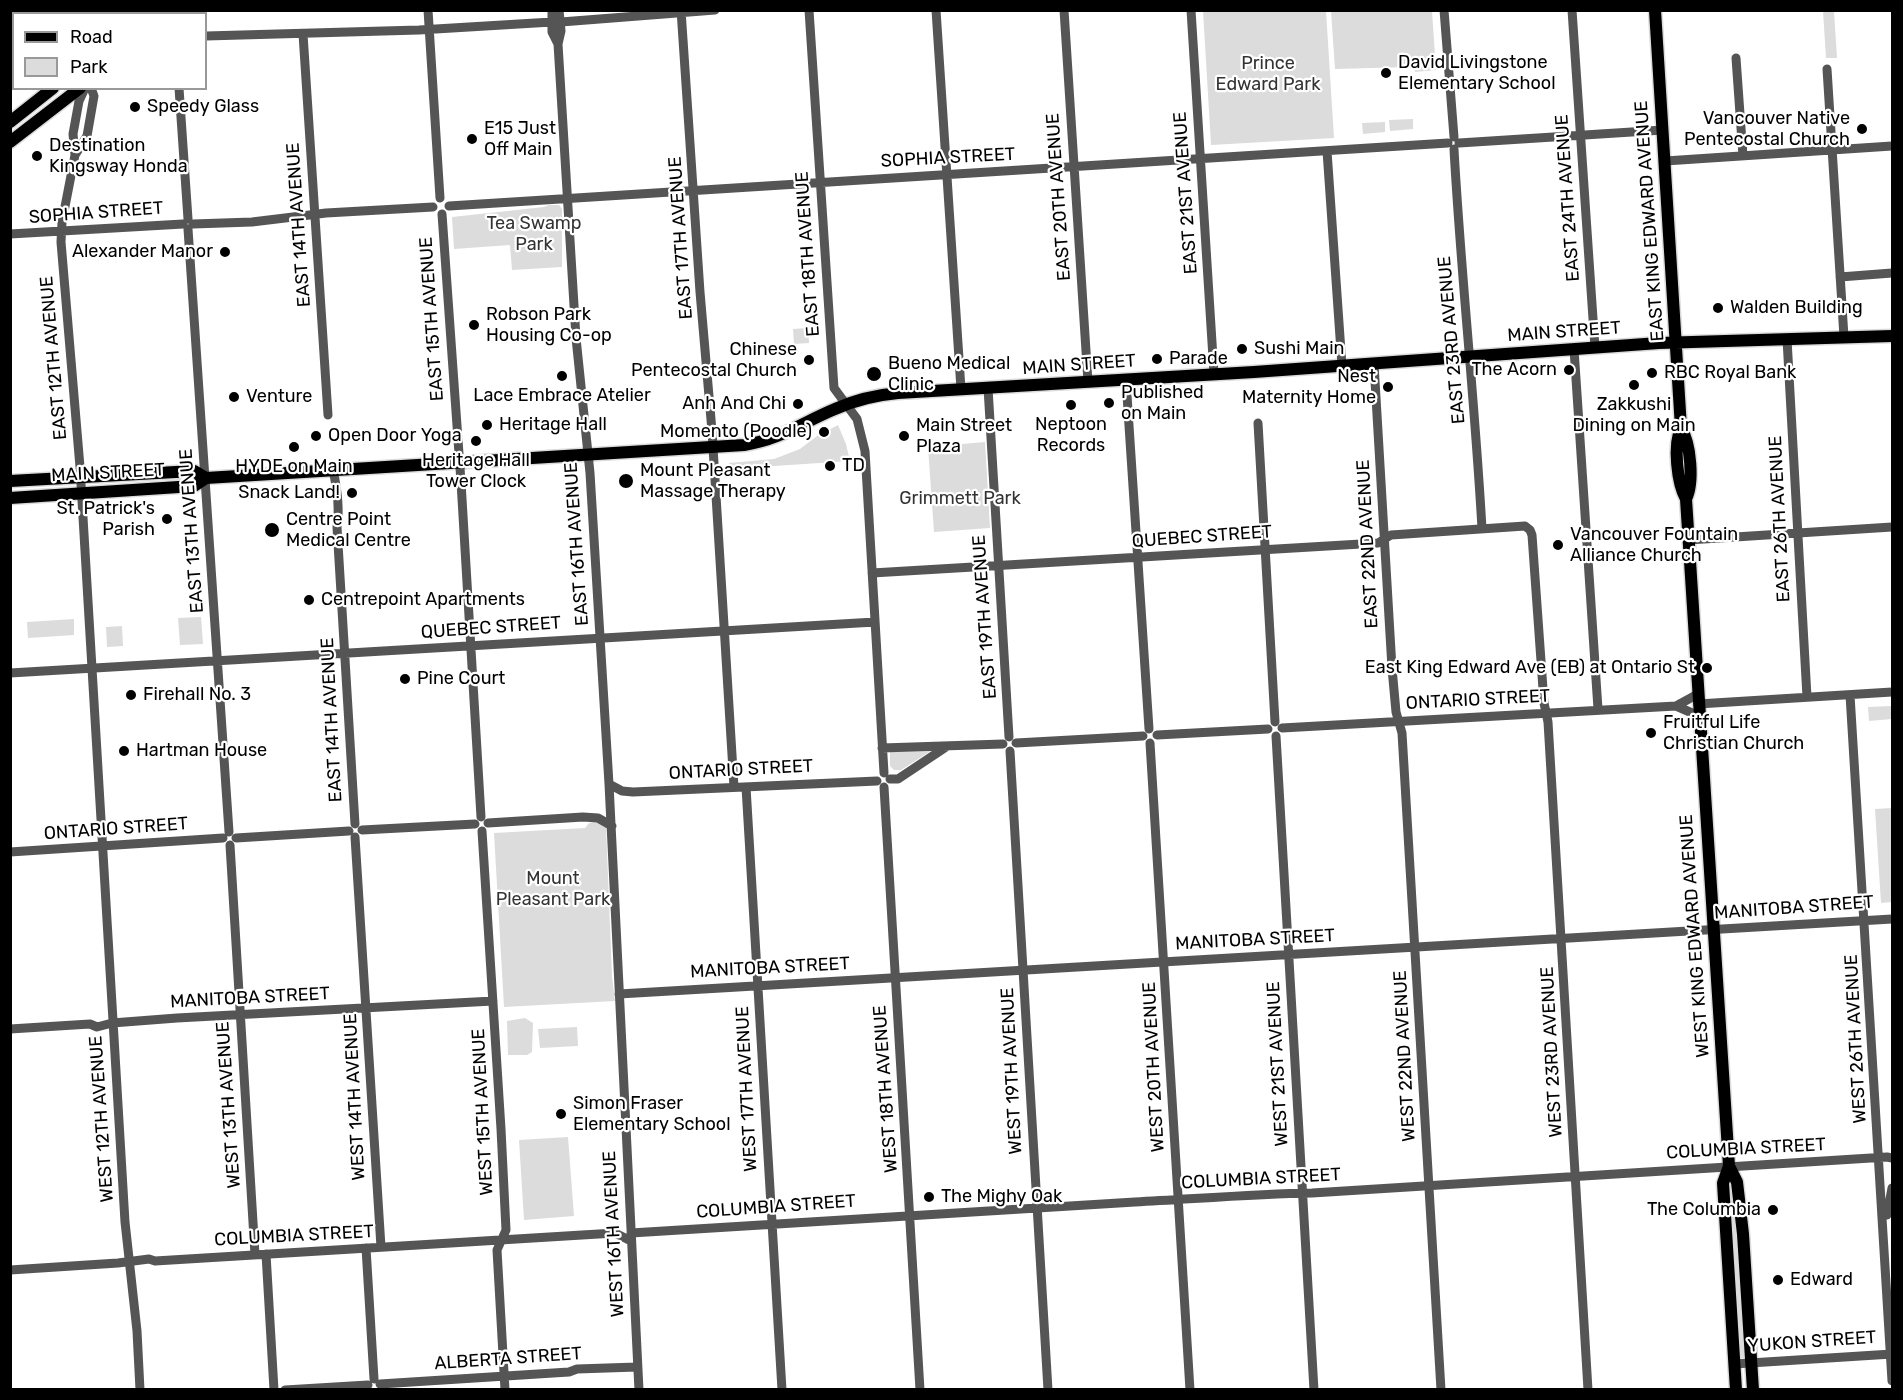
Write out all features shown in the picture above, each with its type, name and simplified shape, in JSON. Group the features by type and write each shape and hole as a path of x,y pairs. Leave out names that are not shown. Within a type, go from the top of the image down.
{"main road":[{"name":"EAST KING EDWARD AVENUE","path":"1655,10 1681,428 1687,438 1691,488 1686,500 1698,705"},
{"path":"10,122 50,90"},
{"path":"10,142 77,90"},
{"name":"MAIN STREET","path":"10,498 195,486 206,478 744,445 791,432 846,404 884,394 1676,343 1893,336"},
{"name":"MAIN STREET","path":"10,481 194,471 206,478"},
{"name":"WEST KING EDWARD AVENUE","path":"1698,705 1728,1166 1723,1183 1736,1389"},
{"name":"WEST KING EDWARD AVENUE","path":"1728,1166 1737,1182 1743,1234 1753,1389"}],"street":[{"path":"428,10 440,198"},
{"name":"EAST 16TH AVENUE","path":"552,10 556,22"},
{"name":"EAST 16TH AVENUE","path":"559,10 552,32 558,44 576,338 588,454 612,826"},
{"path":"207,36 429,29 715,10"},
{"name":"EAST 18TH AVENUE","path":"809,10 834,388 858,419 865,451 884,780"},
{"path":"936,10 961,390"},
{"name":"EAST 20TH AVENUE","path":"1064,10 1088,382"},
{"name":"EAST 21ST AVENUE","path":"1191,10 1214,374"},
{"name":"EAST 23RD AVENUE","path":"1444,10 1482,529"},
{"name":"EAST 24TH AVENUE","path":"1572,10 1595,348"},
{"name":"EAST 17TH AVENUE","path":"682,11 734,787"},
{"name":"EAST 14TH AVENUE","path":"303,34 328,415"},
{"path":"1736,58 1743,156"},
{"path":"1827,69 1844,337"},
{"name":"EAST 12TH AVENUE","path":"84,90 74,134 75,155 62,232 63,271 81,477 102,847"},
{"name":"EAST 12TH AVENUE","path":"75,155 87,136 94,96 92,90"},
{"name":"EAST 13TH AVENUE","path":"179,90 230,838"},
{"name":"SOPHIA STREET","path":"449,206 1663,130"},
{"path":"1665,162 1893,146"},
{"path":"1327,151 1342,366"},
{"path":"440,198 447,201 449,206 446,213 437,213 433,207 436,200 440,198"},
{"name":"SOPHIA STREET","path":"10,234 252,222 315,214 433,207"},
{"name":"EAST 15TH AVENUE","path":"442,214 482,824"},
{"path":"1840,277 1893,273"},
{"name":"EAST 26TH AVENUE","path":"1787,339 1807,697"},
{"path":"1574,349 1598,709"},
{"name":"EAST 22ND AVENUE","path":"1374,364 1395,712 1399,721"},
{"path":"1126,380 1150,736"},
{"name":"EAST 19TH AVENUE","path":"988,388 1010,744"},
{"path":"1258,423 1275,729"},
{"name":"EAST 14TH AVENUE","path":"333,470 337,491 355,831"},
{"name":"QUEBEC STREET","path":"872,573 1378,543 1389,535 1525,526 1532,535 1546,712"},
{"path":"1688,540 1893,527"},
{"name":"QUEBEC STREET","path":"92,668 875,622"},
{"path":"10,673 92,668"},
{"name":"ONTARIO STREET","path":"882,748 1010,744 1893,692"},
{"name":"WEST 26TH AVENUE","path":"1850,695 1893,1381"},
{"name":"ONTARIO STREET","path":"1676,706 1698,705"},
{"name":"WEST 23RD AVENUE","path":"1546,712 1562,938 1588,1389"},
{"name":"WEST 22ND AVENUE","path":"1399,721 1402,733 1441,1389"},
{"name":"WEST 21ST AVENUE","path":"1275,729 1314,1389"},
{"name":"WEST 20TH AVENUE","path":"1150,736 1190,1389"},
{"name":"WEST 19TH AVENUE","path":"1010,744 1048,1389"},
{"name":"ONTARIO STREET","path":"609,784 622,791 633,792 898,779 946,747"},
{"name":"WEST 18TH AVENUE","path":"884,780 920,1389"},
{"name":"WEST 17TH AVENUE","path":"746,787 782,1389"},
{"name":"ONTARIO STREET","path":"10,852 583,817 598,818 612,826"},
{"name":"WEST 15TH AVENUE","path":"482,824 506,1227 497,1250 505,1389"},
{"name":"WEST 16TH AVENUE","path":"612,826 639,1389"},
{"name":"WEST 14TH AVENUE","path":"355,831 381,1247"},
{"name":"WEST 13TH AVENUE","path":"230,838 255,1255"},
{"name":"WEST 12TH AVENUE","path":"102,847 125,1222 141,1389"},
{"name":"MANITOBA STREET","path":"619,994 1893,919"},
{"name":"MANITOBA STREET","path":"10,1029 90,1024 103,1027 112,1023 240,1014 493,1001"},
{"name":"COLUMBIA STREET","path":"631,1237 772,1223 1879,1157 1893,1158"},
{"path":"1884,1226 1893,1188"},
{"path":"617,1233 631,1222"},
{"path":"617,1233 631,1237"},
{"name":"COLUMBIA STREET","path":"10,1270 149,1258 155,1261 617,1233"},
{"path":"366,1248 374,1385"},
{"path":"266,1254 274,1389"},
{"name":"YUKON STREET","path":"1734,1364 1892,1354"},
{"name":"ALBERTA STREET","path":"285,1389 638,1367"}],"green space":[{"name":"Prince Edward Park","path":"1203,11 1326,11 1334,138 1211,145"},
{"path":"1331,11 1432,11 1436,70 1415,72 1409,67 1335,69"},
{"path":"1823,11 1834,11 1837,58 1826,58"},
{"path":"1413,119 1413,129 1390,131 1389,120"},
{"path":"1385,122 1385,132 1363,134 1362,123"},
{"name":"Tea Swamp Park","path":"559,205 562,209 562,267 512,270 510,245 454,249 452,217"},
{"path":"808,328 809,343 794,344 793,329"},
{"path":"838,425 850,461 729,469 729,463 774,459 800,449 817,436"},
{"name":"Grimmett Park","path":"985,442 990,528 934,532 928,447"},
{"path":"201,617 203,644 180,645 178,618"},
{"path":"74,619 74,635 28,638 27,622"},
{"path":"122,626 123,646 107,647 106,627"},
{"path":"1892,706 1892,719 1869,721 1868,707"},
{"path":"931,749 901,770 894,770 890,766 890,752"},
{"path":"1892,808 1892,902 1881,903 1875,809"},
{"name":"Mount Pleasant Park","path":"600,821 606,826 615,1001 504,1007 494,833 585,828 589,823"},
{"path":"525,1018 533,1023 532,1052 527,1055 508,1055 507,1021"},
{"path":"577,1027 578,1046 540,1048 538,1029"},
{"path":"568,1137 574,1216 524,1220 519,1140"},
{"path":"1728,1186 1739,1237 1745,1358 1739,1358"}],"place":[{"name":"David Livingstone Elementary School","path":"1386,73"},
{"name":"Speedy Glass","path":"135,107"},
{"name":"Vancouver Native Pentecostal Church","path":"1862,129"},
{"name":"E15 Just Off Main","path":"472,139"},
{"name":"Destination Kingsway Honda","path":"37,156"},
{"name":"Alexander Manor","path":"225,252"},
{"name":"Walden Building","path":"1718,308"},
{"name":"Robson Park Housing Co-op","path":"474,325"},
{"name":"Sushi Main","path":"1242,349"},
{"name":"Parade","path":"1157,359"},
{"name":"Chinese Pentecostal Church","path":"809,360"},
{"name":"The Acorn","path":"1569,370"},
{"name":"RBC Royal Bank","path":"1652,373"},
{"name":"Bueno Medical Clinic","path":"874,374"},
{"name":"Lace Embrace Atelier","path":"562,376"},
{"name":"Zakkushi Dining on Main","path":"1634,385"},
{"name":"Nest Maternity Home","path":"1388,387"},
{"name":"Venture","path":"234,397"},
{"name":"Published on Main","path":"1109,403"},
{"name":"Anh And Chi","path":"798,404"},
{"name":"Neptoon Records","path":"1071,405"},
{"name":"Heritage Hall","path":"487,425"},
{"name":"Momento (Poodle)","path":"824,432"},
{"name":"Open Door Yoga","path":"316,436"},
{"name":"Main Street Plaza","path":"904,436"},
{"name":"Heritage Hall Tower Clock","path":"476,441"},
{"name":"HYDE on Main","path":"294,447"},
{"name":"TD","path":"830,466"},
{"name":"Mount Pleasant Massage Therapy","path":"626,481"},
{"name":"Snack Land!","path":"352,493"},
{"name":"St. Patrick's Parish","path":"167,519"},
{"name":"Centre Point Medical Centre","path":"272,530"},
{"name":"Vancouver Fountain Alliance Church","path":"1558,545"},
{"name":"Centrepoint Apartments","path":"309,600"},
{"name":"East King Edward Ave (EB) at Ontario St","path":"1707,668"},
{"name":"Pine Court","path":"405,679"},
{"name":"Firehall No. 3","path":"131,695"},
{"name":"Fruitful Life Christian Church","path":"1651,733"},
{"name":"Hartman House","path":"124,751"},
{"name":"Simon Fraser Elementary School","path":"561,1114"},
{"name":"The Mighy Oak","path":"929,1197"},
{"name":"The Columbia","path":"1773,1210"},
{"name":"Edward","path":"1778,1280"}]}
